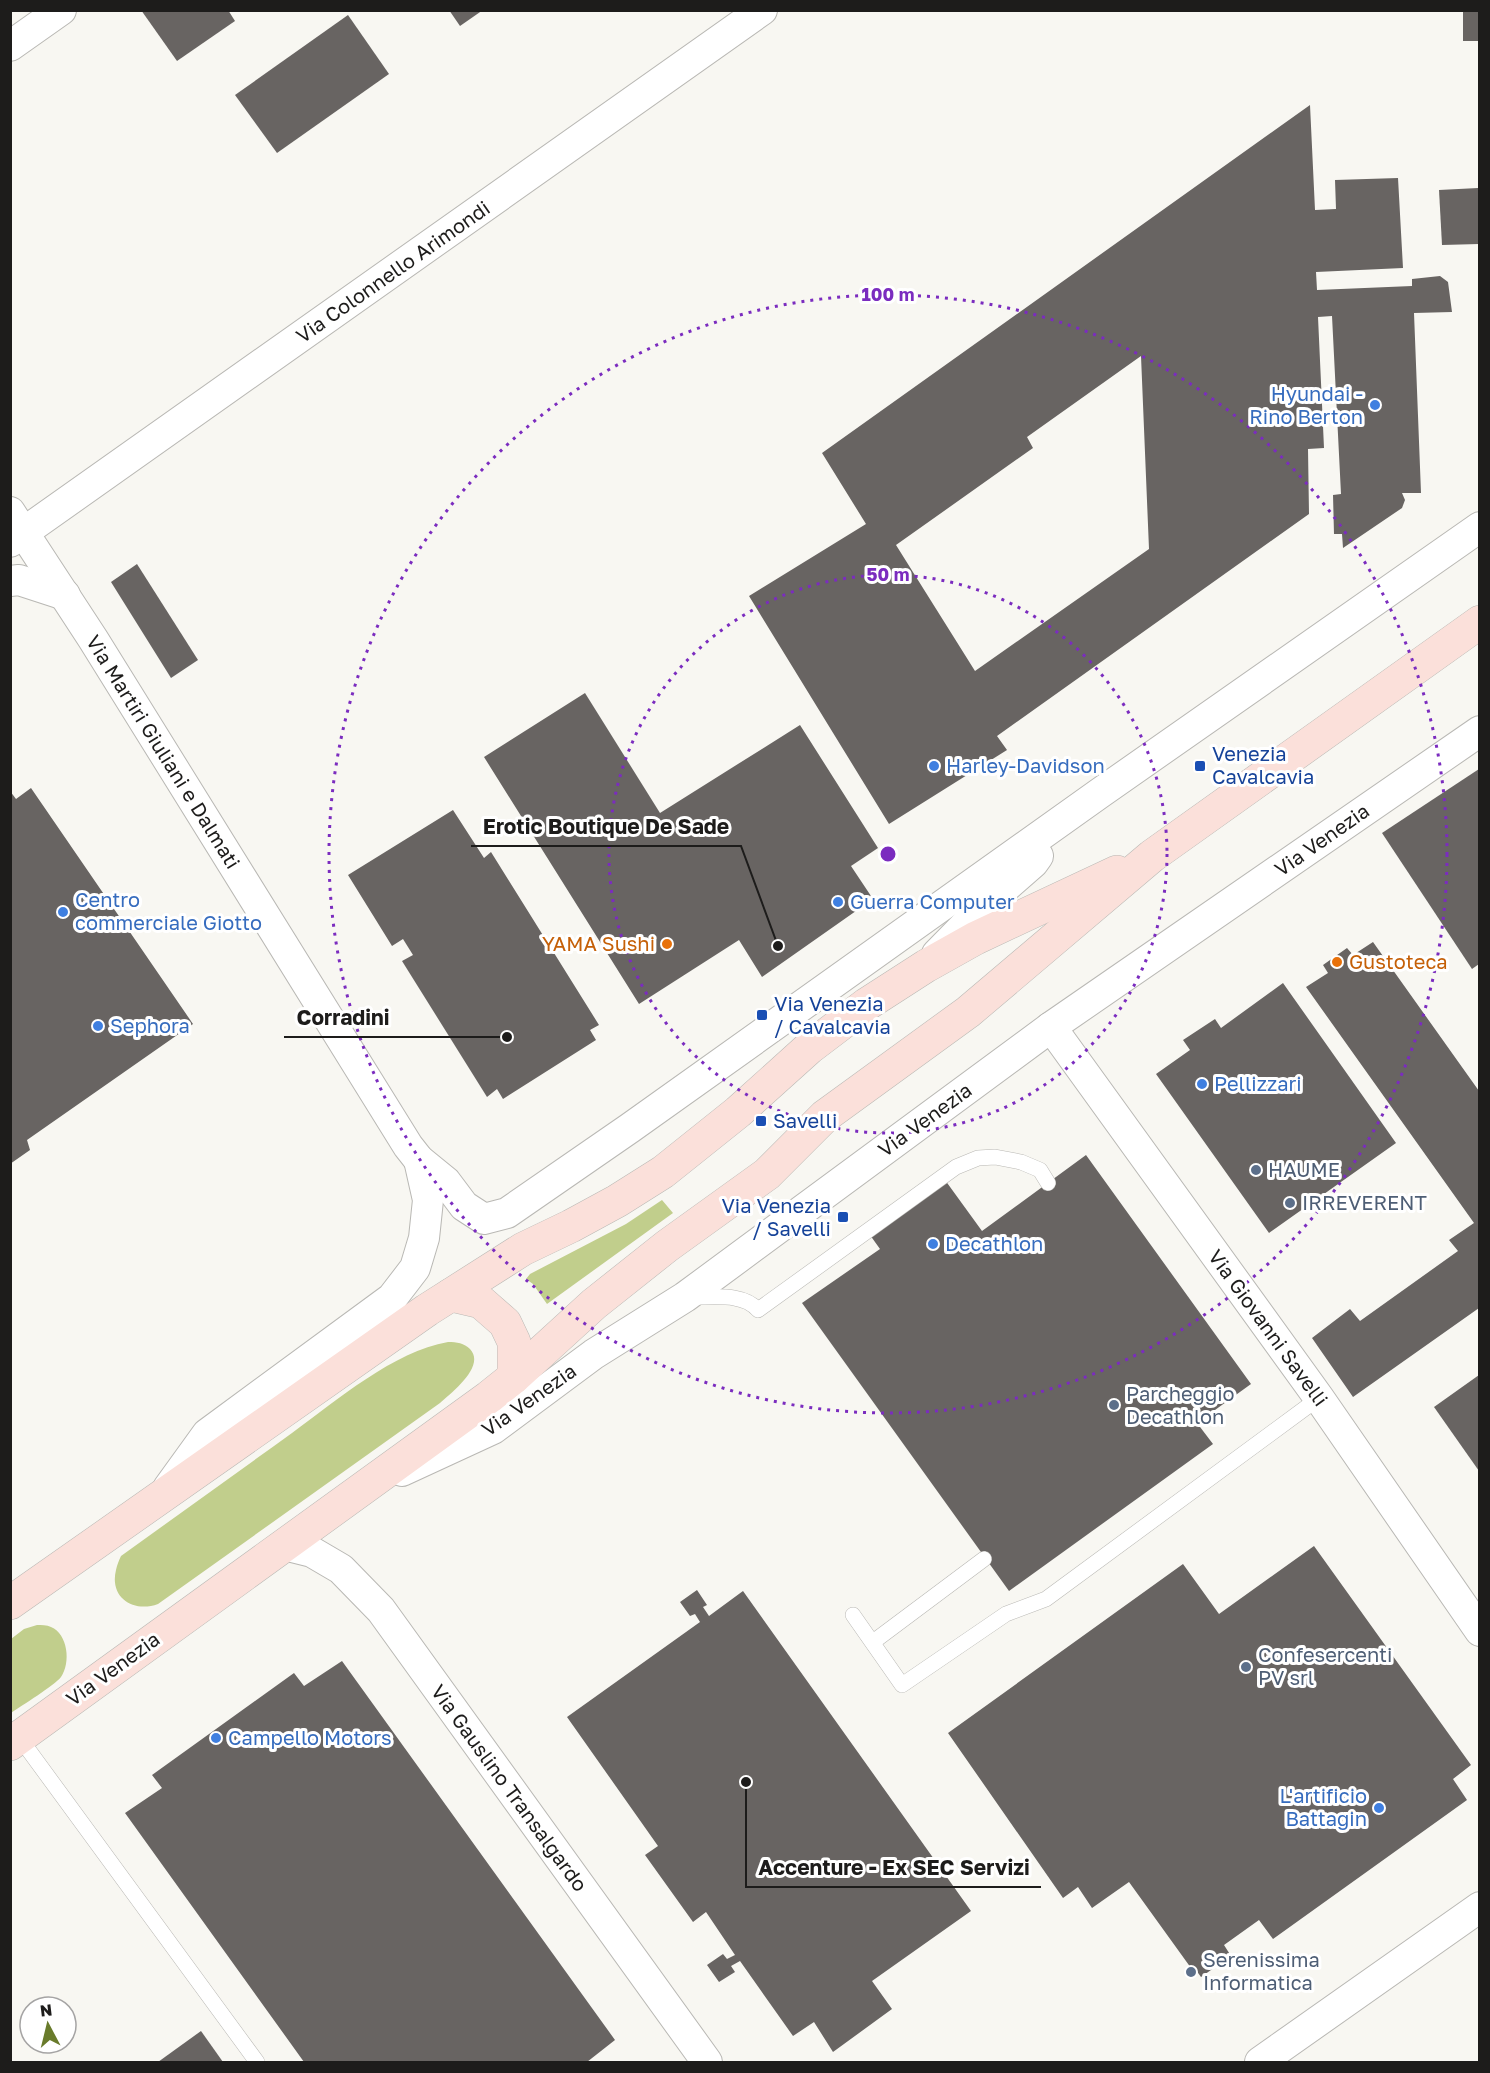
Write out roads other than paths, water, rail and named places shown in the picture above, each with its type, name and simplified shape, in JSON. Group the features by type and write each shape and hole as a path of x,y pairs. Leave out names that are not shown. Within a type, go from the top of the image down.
{"main road":[{"name":"Via Venezia","path":"15,1740 514,1377 594,1304 667,1246 767,1173 825,1116 968,1012 1152,856 1479,622"},
{"name":"Via Venezia","path":"10,1602 427,1310 523,1249 608,1206 663,1172 738,1112 809,1048 867,1004 926,966 1027,913 1152,856"},
{"name":"Via Venezia","path":"451,1295 481,1302 505,1323 514,1342 514,1377"}],"street":[{"path":"10,46 61,10"},
{"name":"Via Colonnello Arimondi","path":"15,529 762,10"},
{"name":"Via Venezia","path":"483,1219 507,1213 1479,527"},
{"name":"Via Martiri Giuliani e Dalmati","path":"15,529 64,595 414,1153"},
{"path":"10,581 19,580 64,595"},
{"name":"Via Venezia","path":"361,1490 493,1429 594,1354 685,1297 1051,1027 1479,730"},
{"name":"Via Venezia","path":"926,966 987,903 1033,863 1061,821"},
{"name":"Via Giovanni Savelli","path":"1051,1027 1318,1398 1479,1631"},
{"path":"414,1153 446,1182 464,1206 523,1249"},
{"name":"Via Venezia","path":"164,1493 207,1434 392,1298 415,1268 424,1238 428,1200 414,1153"},
{"name":"Via Gauslino Transalgardo","path":"284,1545 312,1552 341,1569 381,1610 707,2062"},
{"path":"1277,2058 1479,1907"}],"lane":[{"path":"685,1297 744,1298 753,1303 758,1310 947,1172 978,1158 995,1157 1021,1162 1040,1170 1048,1183"},
{"path":"853,1615 902,1685 1006,1614 1046,1599 1318,1398"},
{"path":"873,1642 984,1558"},
{"path":"15,1740 96,1842 257,2062"}],"place":[{"name":"Hyundai - Rino Berton","path":"1375,405"},
{"name":"Harley-Davidson","path":"934,766"},
{"name":"Venezia Cavalcavia","path":"1200,766"},
{"name":"Guerra Computer","path":"838,902"},
{"name":"Centro commerciale Giotto","path":"63,912"},
{"name":"YAMA Sushi","path":"667,944"},
{"name":"Erotic Boutique De Sade","path":"778,946"},
{"name":"Gustoteca","path":"1337,962"},
{"name":"Via Venezia / Cavalcavia","path":"762,1015"},
{"name":"Sephora","path":"98,1026"},
{"name":"Corradini","path":"507,1037"},
{"name":"Pellizzari","path":"1202,1084"},
{"name":"Savelli","path":"761,1121"},
{"name":"HAUME","path":"1256,1170"},
{"name":"IRREVERENT","path":"1290,1203"},
{"name":"Via Venezia / Savelli","path":"843,1217"},
{"name":"Decathlon","path":"933,1244"},
{"name":"Parcheggio Decathlon","path":"1114,1405"},
{"name":"Confesercenti PV srl","path":"1246,1667"},
{"name":"Campello Motors","path":"216,1738"},
{"name":"Accenture - Ex SEC Servizi","path":"746,1782"},
{"name":"L'artificio Battagin","path":"1379,1808"},
{"name":"Serenissima Informatica","path":"1191,1972"}]}
